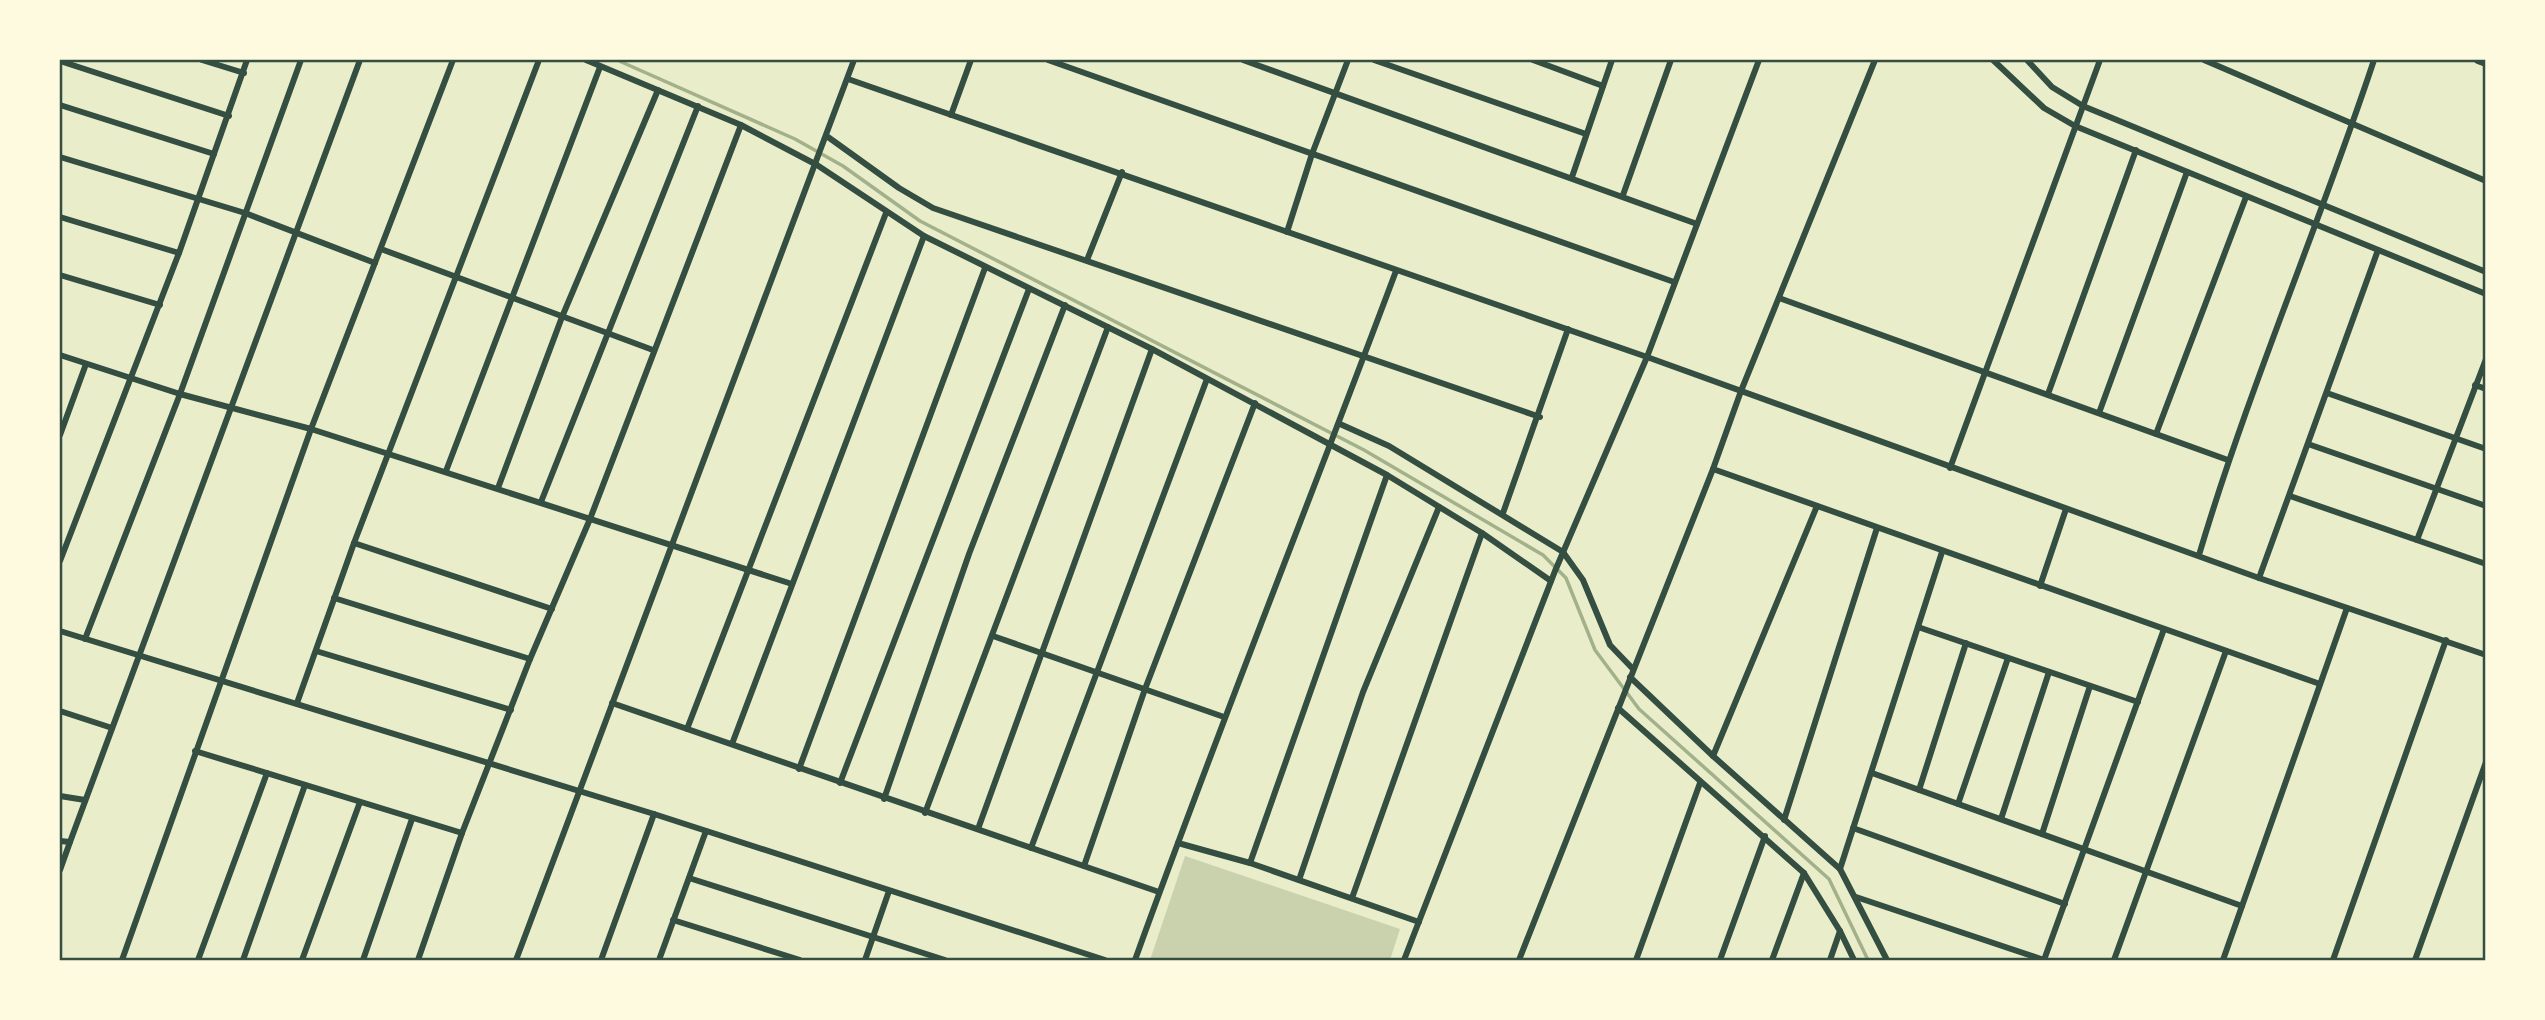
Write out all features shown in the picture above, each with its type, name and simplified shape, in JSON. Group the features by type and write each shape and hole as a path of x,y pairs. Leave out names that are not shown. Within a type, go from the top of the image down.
{"street":[{"path":"202,60 244,72"},
{"path":"60,561 160,305 247,60"},
{"path":"85,639 180,394 302,60"},
{"path":"60,870 359,60"},
{"path":"122,961 312,429 453,60"},
{"path":"297,703 354,543 539,60"},
{"path":"586,60 741,125 817,165 924,236 1152,349 1333,444 1482,533 1551,581"},
{"path":"516,961 577,790 828,137 854,60"},
{"path":"951,115 971,60"},
{"path":"1048,60 1674,282"},
{"path":"1243,60 1623,195 1697,224"},
{"path":"1267,68 1270,60"},
{"path":"1287,232 1312,153 1348,60"},
{"path":"1374,60 1586,134"},
{"path":"1533,60 1603,86"},
{"path":"1572,177 1612,60"},
{"path":"1623,195 1671,60"},
{"path":"1404,961 1555,571 1647,357 1759,60"},
{"path":"1519,961 1741,391 1875,60"},
{"path":"1993,60 2044,108 2076,126 2486,294"},
{"path":"2027,60 2052,87 2083,106 2486,272"},
{"path":"1950,468 2099,60"},
{"path":"2204,60 2486,181"},
{"path":"2199,555 2228,460 2324,206 2374,60"},
{"path":"2478,60 2486,63"},
{"path":"60,61 229,116"},
{"path":"446,471 600,67"},
{"path":"848,79 1122,172 1396,271 1647,357 2259,578 2486,655"},
{"path":"498,488 562,317 658,90"},
{"path":"60,105 214,154"},
{"path":"541,502 698,106"},
{"path":"418,961 462,833 530,659 590,519 741,125"},
{"path":"828,137 899,188 933,208 1540,417"},
{"path":"2048,394 2136,150"},
{"path":"60,157 246,213 375,263"},
{"path":"1087,260 1122,172"},
{"path":"2099,413 2187,172"},
{"path":"2156,434 2246,197"},
{"path":"687,729 886,213"},
{"path":"60,217 179,253"},
{"path":"732,744 924,236"},
{"path":"381,249 653,350"},
{"path":"2259,578 2378,250"},
{"path":"799,769 985,268"},
{"path":"1135,961 1224,717 1333,444 1396,271"},
{"path":"60,275 160,305"},
{"path":"840,783 1028,289"},
{"path":"1779,298 2228,460"},
{"path":"884,799 969,554 1065,305"},
{"path":"925,813 1108,327"},
{"path":"1503,513 1540,417 1568,329"},
{"path":"978,829 1152,349"},
{"path":"60,355 231,409 312,429 792,584"},
{"path":"2417,540 2486,359"},
{"path":"60,435 86,364"},
{"path":"1031,848 1207,379"},
{"path":"2475,385 2486,389"},
{"path":"2327,393 2486,449"},
{"path":"1084,866 1146,689 1255,403"},
{"path":"1340,424 1389,446 1503,513 1562,555 1583,580 1610,645 1633,669"},
{"path":"2308,444 2486,506"},
{"path":"1713,468 1942,552 2320,684"},
{"path":"1250,863 1387,475"},
{"path":"2290,496 2486,564"},
{"path":"1713,756 1817,506"},
{"path":"1299,880 1363,692 1439,507"},
{"path":"2040,586 2066,509"},
{"path":"1784,820 1877,528"},
{"path":"1352,898 1482,533"},
{"path":"354,543 552,609"},
{"path":"1840,869 1942,552"},
{"path":"334,598 530,659"},
{"path":"2222,961 2347,608"},
{"path":"1918,627 2138,702"},
{"path":"1856,897 2044,960 2164,629"},
{"path":"60,631 654,814 1105,961"},
{"path":"993,636 1224,717"},
{"path":"2333,961 2446,640"},
{"path":"1919,790 1966,643"},
{"path":"2114,961 2226,650"},
{"path":"316,651 511,710"},
{"path":"1958,804 2008,658"},
{"path":"2001,819 2049,672"},
{"path":"1630,677 1713,756 1840,869 1889,960"},
{"path":"2042,834 2090,686"},
{"path":"612,704 1159,892"},
{"path":"1618,708 1804,873 1840,931 1854,961"},
{"path":"60,711 112,728"},
{"path":"195,751 462,833"},
{"path":"2415,961 2486,762"},
{"path":"198,961 267,773"},
{"path":"1872,773 2242,906"},
{"path":"1636,961 1700,783"},
{"path":"243,961 305,785"},
{"path":"60,796 85,800"},
{"path":"302,961 360,803"},
{"path":"601,961 654,814"},
{"path":"363,961 412,819"},
{"path":"1853,828 2065,904"},
{"path":"659,960 706,831"},
{"path":"1720,961 1765,836"},
{"path":"60,841 70,842"},
{"path":"1178,843 1250,863 1419,922"},
{"path":"1772,961 1804,873"},
{"path":"689,878 945,961"},
{"path":"865,961 889,891"},
{"path":"673,920 800,961"},
{"path":"1830,961 1840,931"}],"green space":[{"path":"1185,856 1400,929 1390,960 1150,960"}],"waterway":[{"path":"617,60 795,139 843,166 920,221 1364,450 1543,555 1566,578 1595,650 1639,709 1829,879 1868,960"}]}
